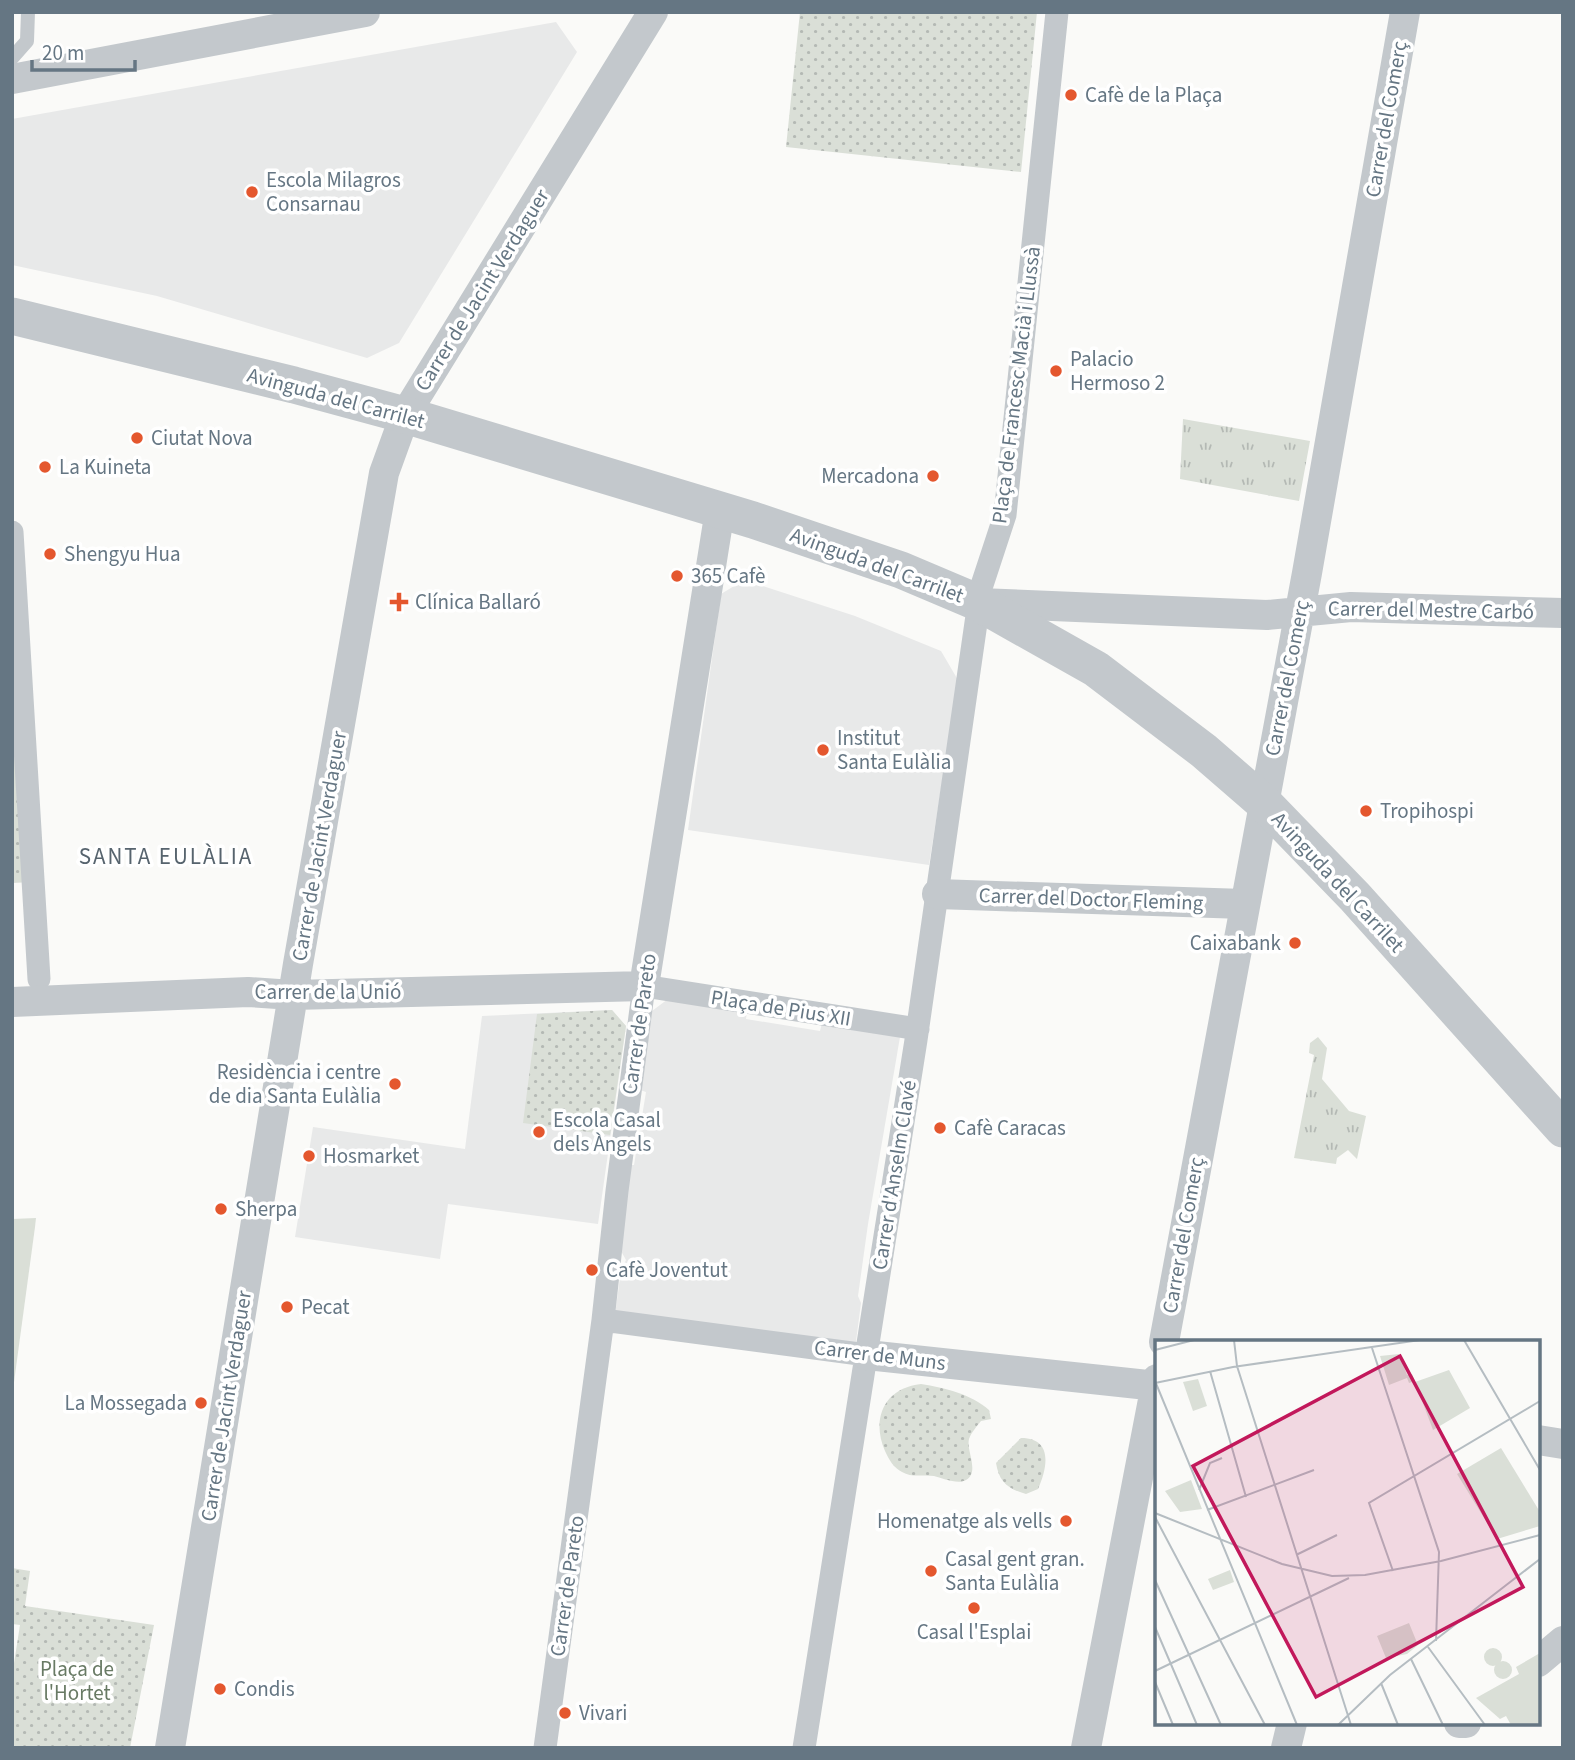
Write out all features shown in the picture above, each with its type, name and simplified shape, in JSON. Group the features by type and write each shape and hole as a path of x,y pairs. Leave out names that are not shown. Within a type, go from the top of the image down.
{"street":[{"path":"12,79 365,12"},
{"name":"Carrer de Jacint Verdaguer","path":"170,1748 293,995 384,473 405,415 653,12"},
{"name":"Plaça de Francesc Macià i Llussà","path":"979,603 981,588 1005,515 1057,12"},
{"name":"Carrer del Comerç","path":"1164,1340 1299,610 1405,12"},
{"name":"Avinguda del Carrilet","path":"12,316 405,415 720,510 901,570 979,603 1097,669 1204,751 1264,803 1355,897 1563,1129"},
{"name":"Carrer de Pareto","path":"545,1748 603,1320 644,986 720,510"},
{"path":"12,532 23,883 39,979"},
{"path":"979,603 1268,615 1299,610"},
{"name":"Carrer d'Anselm Clavé","path":"804,1748 918,1029 979,603"},
{"name":"Carrer del Mestre Carbó","path":"1299,610 1351,607 1563,612"},
{"name":"Carrer del Doctor Fleming","path":"937,894 1244,904"},
{"name":"Carrer de la Unió","path":"12,1002 248,992 293,995 644,986"},
{"name":"Plaça de Pius XII","path":"644,986 918,1029"},
{"name":"Carrer de Muns","path":"603,1320 867,1355 1155,1384"},
{"path":"1086,1748 1155,1389"},
{"path":"1540,1440 1563,1444"},
{"path":"1540,1660 1563,1642"},
{"path":"1286,1748 1292,1725"}],"lane":[{"path":"12,58 27,41 28,12"}],"shaded area":[{"name":"Escola Milagros Consarnau","path":"556,22 577,52 399,343 367,358 157,296 12,265 12,119"},
{"name":"Institut Santa Eulàlia","path":"744,580 855,616 941,651 958,680 929,865 688,830 721,594"},
{"path":"668,999 747,1011 746,1019 820,1031 822,1023 900,1037 868,1224 858,1296 861,1303 855,1349 615,1315 621,1270 626,1260 616,1242 630,1165 634,1165 646,1092 640,1090 652,1011"},
{"name":"Escola Casal dels Àngels","path":"612,1010 626,1026 598,1224 448,1204 440,1259 295,1237 313,1127 465,1149 482,1016"}],"green space":[{"path":"800,12 1037,12 1021,172 786,147"},
{"path":"1183,419 1310,441 1299,501 1180,479"},
{"path":"12,532 33,882 12,883"},
{"path":"612,1010 626,1026 610,1135 523,1123 537,1014"},
{"path":"1318,1037 1327,1048 1322,1079 1349,1111 1366,1116 1357,1159 1348,1150 1337,1158 1336,1164 1294,1158 1314,1055 1309,1053 1310,1043"},
{"path":"36,1218 35,1227 12,1397 12,1219"},
{"path":"921,1384 966,1396 989,1410 991,1419 981,1421 969,1439 972,1472 966,1480 954,1481 906,1474 894,1466 887,1454 880,1428 884,1407 898,1392"},
{"path":"1021,1438 1039,1443 1045,1456 1044,1473 1038,1489 1026,1494 1005,1484 996,1463"},
{"name":"Plaça de l'Hortet","path":"12,1568 30,1571 25,1606 154,1625 130,1748 12,1748 12,1676 20,1625 12,1624"}],"place":[{"name":"Cafè de la Plaça","path":"1071,95"},
{"name":"Escola Milagros Consarnau","path":"252,192"},
{"name":"Palacio Hermoso 2","path":"1056,371"},
{"name":"Ciutat Nova","path":"137,438"},
{"name":"La Kuineta","path":"45,467"},
{"name":"Mercadona","path":"933,476"},
{"name":"Shengyu Hua","path":"50,554"},
{"name":"365 Cafè","path":"677,576"},
{"name":"Clínica Ballaró","path":"399,602"},
{"name":"Institut Santa Eulàlia","path":"823,750"},
{"name":"Tropihospi","path":"1366,811"},
{"name":"Caixabank","path":"1295,943"},
{"name":"Residència i centre de dia Santa Eulàlia","path":"395,1084"},
{"name":"Cafè Caracas","path":"940,1128"},
{"name":"Escola Casal dels Àngels","path":"539,1132"},
{"name":"Hosmarket","path":"309,1156"},
{"name":"Sherpa","path":"221,1209"},
{"name":"Cafè Joventut","path":"592,1270"},
{"name":"Pecat","path":"287,1307"},
{"name":"La Mossegada","path":"201,1403"},
{"name":"Homenatge als vells","path":"1066,1521"},
{"name":"Casal gent gran. Santa Eulàlia","path":"931,1571"},
{"name":"Casal l'Esplai","path":"974,1608"},
{"name":"Condis","path":"220,1689"},
{"name":"Vivari","path":"565,1713"}],"district":[{"name":"SANTA EULÀLIA","path":"166,856"}]}
